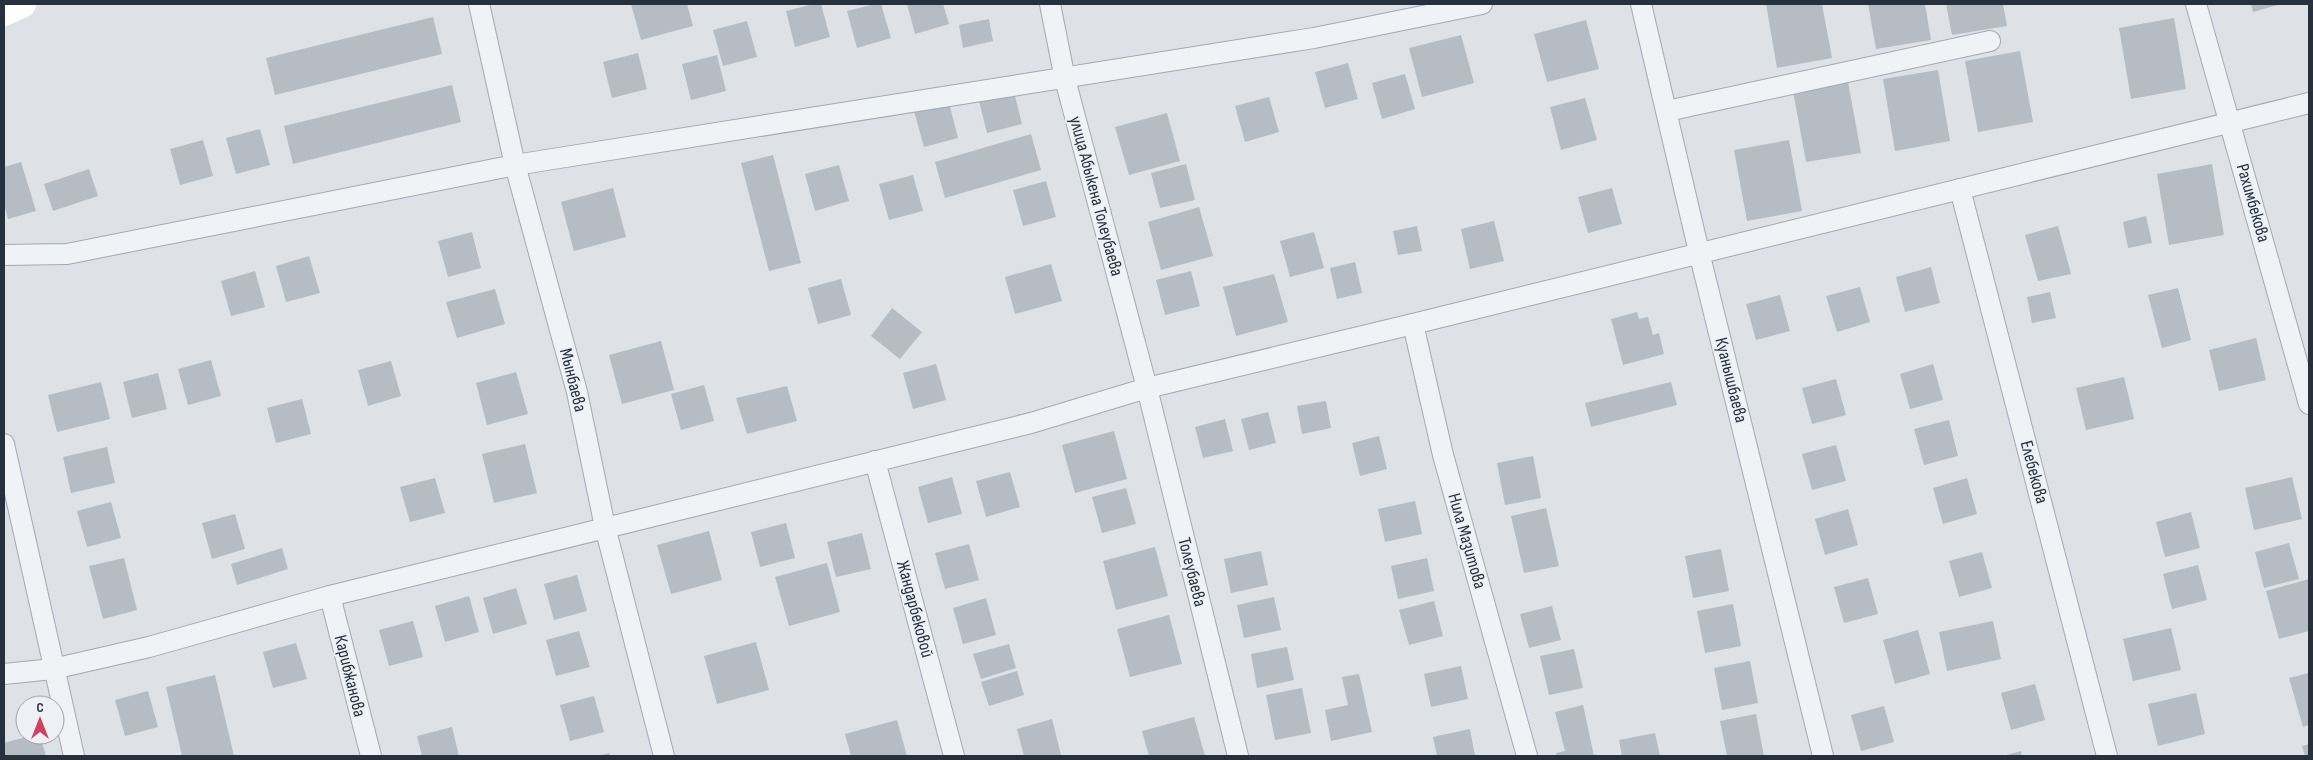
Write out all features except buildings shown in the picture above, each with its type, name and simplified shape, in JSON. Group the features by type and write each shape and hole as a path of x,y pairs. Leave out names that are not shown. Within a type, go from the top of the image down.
{"main road":[{"path":"4,12 22,4"}],"street":[{"name":"Мынбаева","path":"479,4 515,165 577,392 605,527 664,756"},
{"name":"улица Абыкена Толеубаева","path":"1050,4 1065,79 1147,388"},
{"path":"4,255 66,254 515,165 1314,38 1482,4"},
{"name":"Куанышбаева","path":"1641,4 1699,252 1824,756"},
{"name":"Рахимбекова","path":"2196,4 2309,404"},
{"path":"1667,112 1990,41"},
{"path":"4,674 54,669 149,647 330,596 1031,423 1147,388 2309,103"},
{"name":"Елебекова","path":"1960,189 2107,756"},
{"name":"Нила Мазитова","path":"1413,324 1443,455 1528,756"},
{"name":"Толеубаева","path":"1147,388 1238,756"},
{"path":"4,444 74,756"},
{"name":"Жандарбековой","path":"875,461 954,756"},
{"name":"Карибжанова","path":"330,596 371,756"}]}
